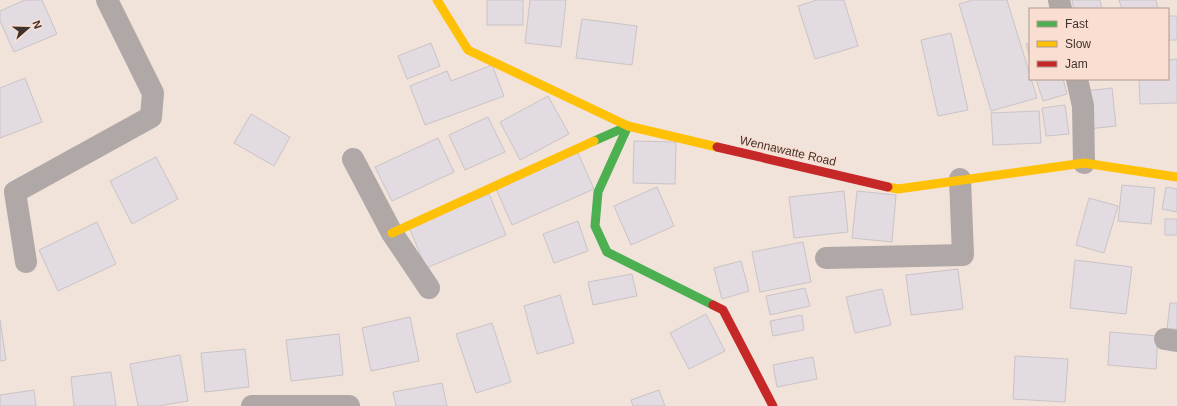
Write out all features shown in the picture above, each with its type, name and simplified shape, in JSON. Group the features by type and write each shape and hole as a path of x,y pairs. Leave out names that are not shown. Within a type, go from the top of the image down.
{"street":[{"path":"26,262 15,192 151,117 152,93 107,0"},
{"name":"Wennawatte Road","path":"437,0 468,50 628,126 898,189 960,179 1084,163 1177,176"},
{"path":"1077,80 1083,106 1084,163"},
{"path":"392,233 628,126"},
{"path":"628,126 598,192 595,226 608,252 723,310 773,406"},
{"path":"353,159 392,233 429,288"},
{"path":"826,258 963,255 960,179"},
{"path":"252,406 349,406"}],"building":[{"path":"25,0 42,0 57,34 14,52 0,21 0,11"},
{"path":"487,0 523,0 523,25 487,25"},
{"path":"530,0 566,0 561,47 525,43"},
{"path":"817,0 844,0 858,46 815,59 798,6"},
{"path":"973,0 1007,0 1029,72 1029,80 1031,80 1037,98 991,111 959,4"},
{"path":"1072,0 1100,0 1102,8 1074,8"},
{"path":"1119,0 1156,0 1158,8 1122,8"},
{"path":"1169,16 1177,16 1177,40 1169,40"},
{"path":"582,19 637,26 632,65 576,58"},
{"path":"951,33 968,110 938,116 921,40"},
{"path":"431,43 440,66 407,79 398,56"},
{"path":"1029,43 1029,54 1026,44"},
{"path":"1177,59 1177,103 1140,104 1139,80 1169,80 1169,60"},
{"path":"492,65 504,96 425,125 410,86 447,71 451,81"},
{"path":"25,78 42,122 0,138 0,88"},
{"path":"1036,80 1063,80 1067,94 1043,101"},
{"path":"1112,88 1116,126 1088,129 1084,91"},
{"path":"548,96 569,134 520,160 500,122"},
{"path":"1065,105 1069,134 1046,136 1042,108"},
{"path":"1039,111 1041,143 993,145 991,113"},
{"path":"251,114 290,137 274,166 234,143"},
{"path":"488,117 505,152 465,170 449,135"},
{"path":"438,138 454,172 392,201 375,167"},
{"path":"634,141 676,142 675,184 633,183"},
{"path":"578,153 594,189 512,225 496,189"},
{"path":"156,157 178,199 132,224 110,181"},
{"path":"1122,185 1155,188 1151,224 1118,221"},
{"path":"657,187 674,226 631,245 614,206"},
{"path":"1166,187 1177,189 1177,212 1162,209"},
{"path":"844,191 848,232 794,238 789,197"},
{"path":"857,191 896,195 892,242 852,238"},
{"path":"489,194 506,235 426,268 409,227"},
{"path":"1089,198 1118,206 1104,253 1076,245"},
{"path":"1165,219 1177,219 1177,235 1165,235"},
{"path":"578,221 588,251 554,263 543,234"},
{"path":"97,222 116,264 58,291 39,250"},
{"path":"803,242 811,282 760,292 752,252"},
{"path":"1075,260 1132,267 1126,314 1070,308"},
{"path":"741,261 749,291 722,299 714,268"},
{"path":"958,269 963,309 911,315 906,275"},
{"path":"632,274 637,296 593,305 588,282"},
{"path":"805,288 810,306 770,315 766,296"},
{"path":"882,289 891,325 855,333 846,297"},
{"path":"560,295 574,343 537,354 524,306"},
{"path":"1170,303 1177,303 1177,329 1167,329"},
{"path":"706,314 725,351 689,369 670,333"},
{"path":"802,315 804,330 773,336 770,321"},
{"path":"410,317 419,361 371,371 362,328"},
{"path":"0,320 6,360 0,361"},
{"path":"492,323 511,382 476,393 456,334"},
{"path":"1110,332 1158,336 1156,369 1108,365"},
{"path":"339,334 343,375 291,381 286,340"},
{"path":"245,349 249,387 205,392 201,353"},
{"path":"180,355 188,401 158,406 138,406 130,364"},
{"path":"1015,356 1068,359 1065,402 1013,399"},
{"path":"813,357 817,379 777,387 773,365"},
{"path":"111,372 116,406 74,406 71,377"},
{"path":"442,383 447,406 396,406 393,392"},
{"path":"34,390 36,406 0,406 0,395"},
{"path":"659,390 665,406 633,406 631,400"}],"traffic: fast":[{"path":"594,141 628,126 598,192 595,226 607,252 713,305"}],"traffic: slow":[{"path":"437,0 468,50 628,126 717,147"},
{"path":"392,233 594,141"},
{"path":"888,187 898,189 1084,163 1177,177"}],"traffic: jam":[{"path":"717,147 888,187"},
{"path":"713,305 723,310 773,406"}]}
